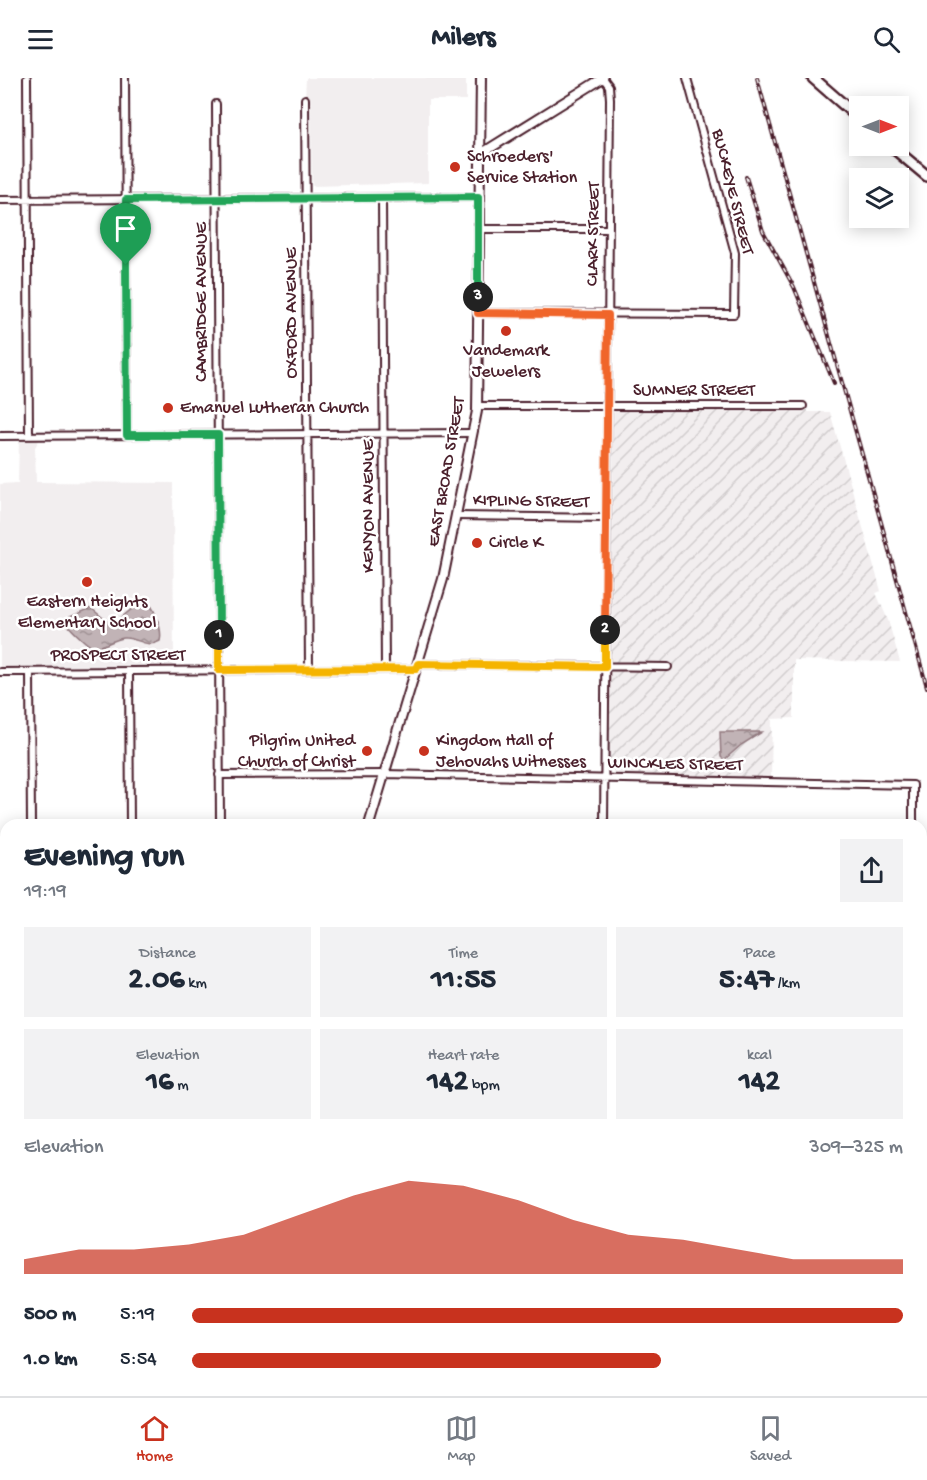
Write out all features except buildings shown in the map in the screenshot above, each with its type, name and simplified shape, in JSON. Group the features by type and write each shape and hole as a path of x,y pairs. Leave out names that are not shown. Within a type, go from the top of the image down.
{"main road":[{"path":"813,78 849,109"},
{"path":"903,156 927,176"}],"street":[{"path":"27,78 29,436"},
{"path":"125,78 127,435"},
{"name":"EAST BROAD STREET","path":"371,819 443,579 477,406 481,78"},
{"path":"479,156 603,78"},
{"name":"CLARK STREET","path":"603,78 609,86 610,99 604,819"},
{"name":"BUCKEYE STREET","path":"608,315 734,314 735,253 687,78"},
{"name":"OXFORD AVENUE","path":"305,99 309,670"},
{"name":"CAMBRIDGE AVENUE","path":"216,104 220,819"},
{"path":"0,200 478,197"},
{"name":"KENYON AVENUE","path":"382,198 385,669"},
{"path":"478,229 609,229"},
{"path":"478,313 608,315"},
{"name":"SUMNER STREET","path":"477,406 803,406"},
{"path":"0,436 472,433"},
{"name":"KIPLING STREET","path":"456,516 605,518"},
{"name":"PROSPECT STREET","path":"0,672 417,667 668,667"},
{"path":"129,671 130,819"},
{"path":"30,672 31,819"},
{"name":"WINCKLES STREET","path":"219,775 384,774 913,785 913,819"}],"shaded area":[{"path":"306,78 466,78 466,100 428,100 428,183 312,186 311,103 305,98"},
{"path":"680,408 830,412 881,591 876,593 888,620 900,662 794,660 794,718 772,719 771,778 620,774 614,772 609,764 610,415 617,410"},
{"name":"Eastern Heights Elementary School","path":"19,439 40,439 35,447 36,482 173,483 174,666 0,667 0,484 18,483"}],"water":[{"path":"140,602 149,602 154,610 159,626 160,641 150,644 124,638 100,647 93,647 68,625 70,617 91,608 108,622 116,622"},
{"path":"720,732 762,732 741,745 724,760 721,757"}],"railway":[{"path":"757,78 927,687"},
{"path":"746,177 763,231 794,287 834,383"}],"place":[{"name":"Schroeders' Service Station","path":"455,167"},
{"name":"Vandemark Jewelers","path":"506,331"},
{"name":"Emanuel Lutheran Church","path":"168,408"},
{"name":"Circle K","path":"477,543"},
{"name":"Eastern Heights Elementary School","path":"87,582"},
{"name":"Pilgrim United Church of Christ","path":"367,751"},
{"name":"Kingdom Hall of Jehovahs Witnesses","path":"424,751"}],"route":[{"path":"478,197 478,313 608,315 605,667 418,664 416,669 219,670 218,435 127,435 126,265 126,200 478,197"}]}
